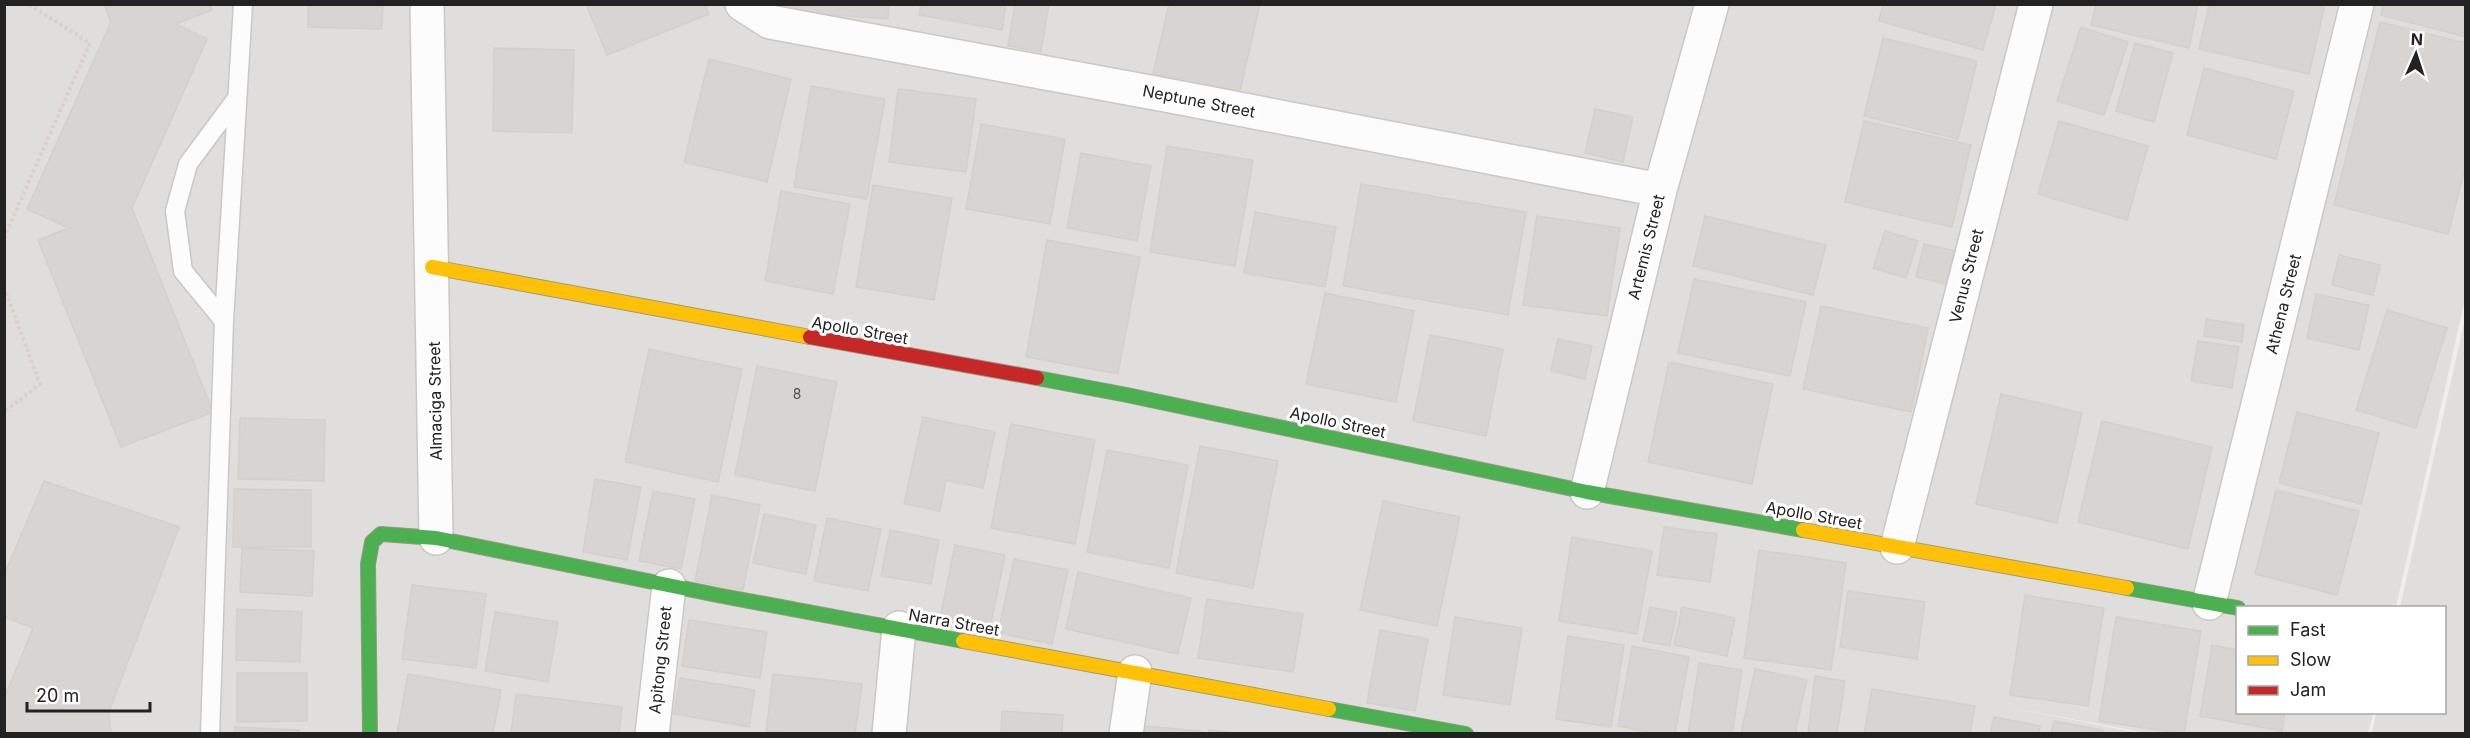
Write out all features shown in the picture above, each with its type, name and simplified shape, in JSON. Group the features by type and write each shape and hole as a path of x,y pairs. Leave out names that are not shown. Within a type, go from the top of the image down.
{"street":[{"name":"Almaciga Street","path":"427,4 436,538"},
{"name":"Neptune Street","path":"742,4 770,22 1660,190"},
{"name":"Artemis Street","path":"1587,492 1660,190 1712,4"},
{"name":"Venus Street","path":"1897,547 2036,4"},
{"name":"Athena Street","path":"2223,605 2357,4"},
{"name":"Apollo Street","path":"432,267 1126,395 1587,492 2223,605"},
{"path":"370,734 368,564 372,542 381,534 436,538"},
{"name":"Narra Street","path":"436,538 669,586 1135,672 1373,725 1466,734"},
{"name":"Apitong Street","path":"652,734 669,586"},
{"path":"889,734 899,628"},
{"path":"1126,734 1135,672"}],"lane":[{"path":"210,734 224,321 243,4"},
{"path":"224,321 183,271 175,211 188,164 237,98"}],"path":[{"path":"4,238 90,43 28,4"},
{"path":"4,286 40,384 4,412"},
{"path":"4,309 11,304"}],"shaded area":[{"path":"4,5 2465,5 2465,299 2396,606 2236,606 2236,714 2373,714 2368,733 2146,733 2003,706 2138,733 5,733"},
{"path":"2465,319 2465,733 2372,733 2376,714 2446,714 2446,606 2400,606"}],"building":[{"path":"104,4 210,4 212,10 176,24 207,39 132,208 213,412 121,447 38,240 69,228 27,209 111,22"},
{"path":"308,4 383,4 382,29 308,27"},
{"path":"586,4 705,4 709,14 607,55"},
{"path":"779,4 889,4 888,19 779,11"},
{"path":"921,4 1006,4 1002,30 919,15"},
{"path":"1015,4 1049,4 1041,52 1008,46"},
{"path":"1169,4 1260,4 1239,95 1153,74"},
{"path":"1883,4 1996,4 1983,50 1879,21"},
{"path":"2096,4 2198,4 2189,48 2091,25"},
{"path":"2209,4 2325,4 2309,74 2199,49"},
{"path":"2384,4 2466,4 2466,37 2381,15"},
{"path":"2380,22 2466,43 2466,165 2448,234 2334,205"},
{"path":"2081,27 2128,42 2104,115 2057,101"},
{"path":"1883,38 1977,61 1958,139 1864,116"},
{"path":"2135,43 2173,53 2154,122 2116,111"},
{"path":"494,48 574,50 572,133 493,131"},
{"path":"709,59 791,79 767,182 684,162"},
{"path":"2204,68 2294,91 2276,159 2187,135"},
{"path":"811,86 885,99 867,199 794,187"},
{"path":"898,89 976,99 966,172 889,162"},
{"path":"1595,109 1633,117 1623,162 1585,153"},
{"path":"1864,121 1971,145 1952,227 1845,202"},
{"path":"2059,121 2148,146 2127,220 2038,194"},
{"path":"981,124 1065,139 1050,224 966,209"},
{"path":"1167,146 1253,160 1235,266 1150,252"},
{"path":"1081,153 1151,166 1137,241 1067,228"},
{"path":"1361,184 1526,212 1508,315 1343,286"},
{"path":"873,185 952,198 934,300 856,287"},
{"path":"781,191 850,204 833,294 765,281"},
{"path":"1255,212 1336,227 1325,287 1244,273"},
{"path":"1537,216 1620,228 1607,316 1523,305"},
{"path":"1705,216 1826,245 1813,295 1693,266"},
{"path":"1885,231 1918,241 1906,278 1873,268"},
{"path":"1047,240 1140,257 1118,374 1026,357"},
{"path":"1924,244 1960,252 1952,285 1916,277"},
{"path":"2339,255 2380,265 2373,295 2332,285"},
{"path":"1694,279 1806,302 1790,376 1678,353"},
{"path":"1325,293 1414,311 1396,402 1306,384"},
{"path":"2316,294 2369,305 2359,350 2307,338"},
{"path":"1821,306 1928,328 1911,412 1803,389"},
{"path":"2387,310 2447,328 2416,428 2356,410"},
{"path":"2206,319 2244,325 2242,342 2204,336"},
{"path":"1430,335 1503,349 1486,436 1413,421"},
{"path":"1558,339 1592,346 1585,379 1551,371"},
{"path":"2198,341 2239,347 2232,388 2191,381"},
{"path":"649,349 742,369 718,482 625,462"},
{"path":"1669,362 1773,384 1752,484 1648,462"},
{"path":"757,366 837,382 815,491 735,475"},
{"path":"2001,394 2082,413 2057,523 1976,504"},
{"path":"2297,412 2379,433 2361,504 2279,483"},
{"path":"923,417 995,432 983,488 946,480 940,511 904,504"},
{"path":"240,418 325,420 324,481 238,479"},
{"path":"2102,421 2212,447 2188,549 2078,522"},
{"path":"1011,424 1095,440 1075,544 991,528"},
{"path":"1200,446 1278,461 1253,588 1176,573"},
{"path":"1107,450 1188,465 1169,568 1087,552"},
{"path":"595,479 641,487 627,560 583,552"},
{"path":"44,481 179,527 109,712 111,734 4,734 4,699 33,628 4,617 4,575"},
{"path":"234,489 311,490 311,547 233,547"},
{"path":"2276,490 2359,511 2337,595 2255,574"},
{"path":"653,491 695,499 681,569 639,561"},
{"path":"712,495 760,505 743,590 695,581"},
{"path":"1383,501 1460,517 1437,626 1360,610"},
{"path":"764,514 816,525 806,574 753,563"},
{"path":"827,518 881,529 868,591 814,581"},
{"path":"1664,527 1717,534 1710,582 1657,575"},
{"path":"890,530 939,540 931,584 881,576"},
{"path":"1572,537 1652,551 1637,634 1559,621"},
{"path":"955,545 1005,555 989,633 939,624"},
{"path":"242,548 314,551 312,596 240,592"},
{"path":"1759,550 1846,563 1831,670 1744,658"},
{"path":"1014,559 1068,570 1052,644 998,633"},
{"path":"1078,572 1191,598 1178,654 1066,629"},
{"path":"412,585 486,594 476,668 402,659"},
{"path":"1848,591 1925,602 1917,659 1840,647"},
{"path":"2025,595 2104,608 2088,706 2010,695"},
{"path":"1207,599 1303,614 1293,672 1198,658"},
{"path":"1650,607 1677,612 1670,646 1643,641"},
{"path":"1682,607 1735,618 1727,656 1674,645"},
{"path":"237,609 302,612 300,662 236,660"},
{"path":"495,612 558,622 548,682 485,671"},
{"path":"1455,617 1522,628 1510,705 1443,695"},
{"path":"2116,617 2201,631 2184,734 2099,721"},
{"path":"689,620 767,632 760,678 682,666"},
{"path":"1380,630 1428,639 1415,711 1367,703"},
{"path":"1568,636 1624,645 1611,727 1556,719"},
{"path":"2212,645 2236,650 2236,714 2285,714 2282,731 2200,716"},
{"path":"1632,646 1689,657 1675,734 1658,734 1618,726"},
{"path":"1699,663 1742,670 1732,734 1688,734"},
{"path":"1755,669 1807,680 1795,734 1741,734"},
{"path":"237,673 307,673 307,721 237,722"},
{"path":"408,674 501,690 493,734 397,734"},
{"path":"773,674 862,684 855,734 766,732"},
{"path":"1815,676 1845,681 1837,734 1808,734"},
{"path":"680,678 755,690 749,727 674,714"},
{"path":"1872,689 1975,706 1970,734 1864,734"},
{"path":"516,694 622,707 619,734 511,734"},
{"path":"1002,711 1063,715 1062,734 1001,734"},
{"path":"1994,717 2040,726 2039,734 1990,734"},
{"path":"2054,721 2103,730 2102,734 2051,734"},
{"path":"1144,726 1200,731 1200,734 1143,734"},
{"path":"235,727 299,730 299,734 235,734"},
{"path":"1209,730 1245,734 1209,734"}],"traffic: fast":[{"path":"1037,378 1587,492 1803,530"},
{"path":"370,734 368,564 372,542 381,534 436,538 717,595 963,641"},
{"path":"2127,588 2236,608"},
{"path":"1329,709 1466,734"}],"traffic: slow":[{"path":"432,267 810,337"},
{"path":"1803,530 2127,588"},
{"path":"963,641 1329,709"}],"traffic: jam":[{"path":"810,337 1037,378"}]}
